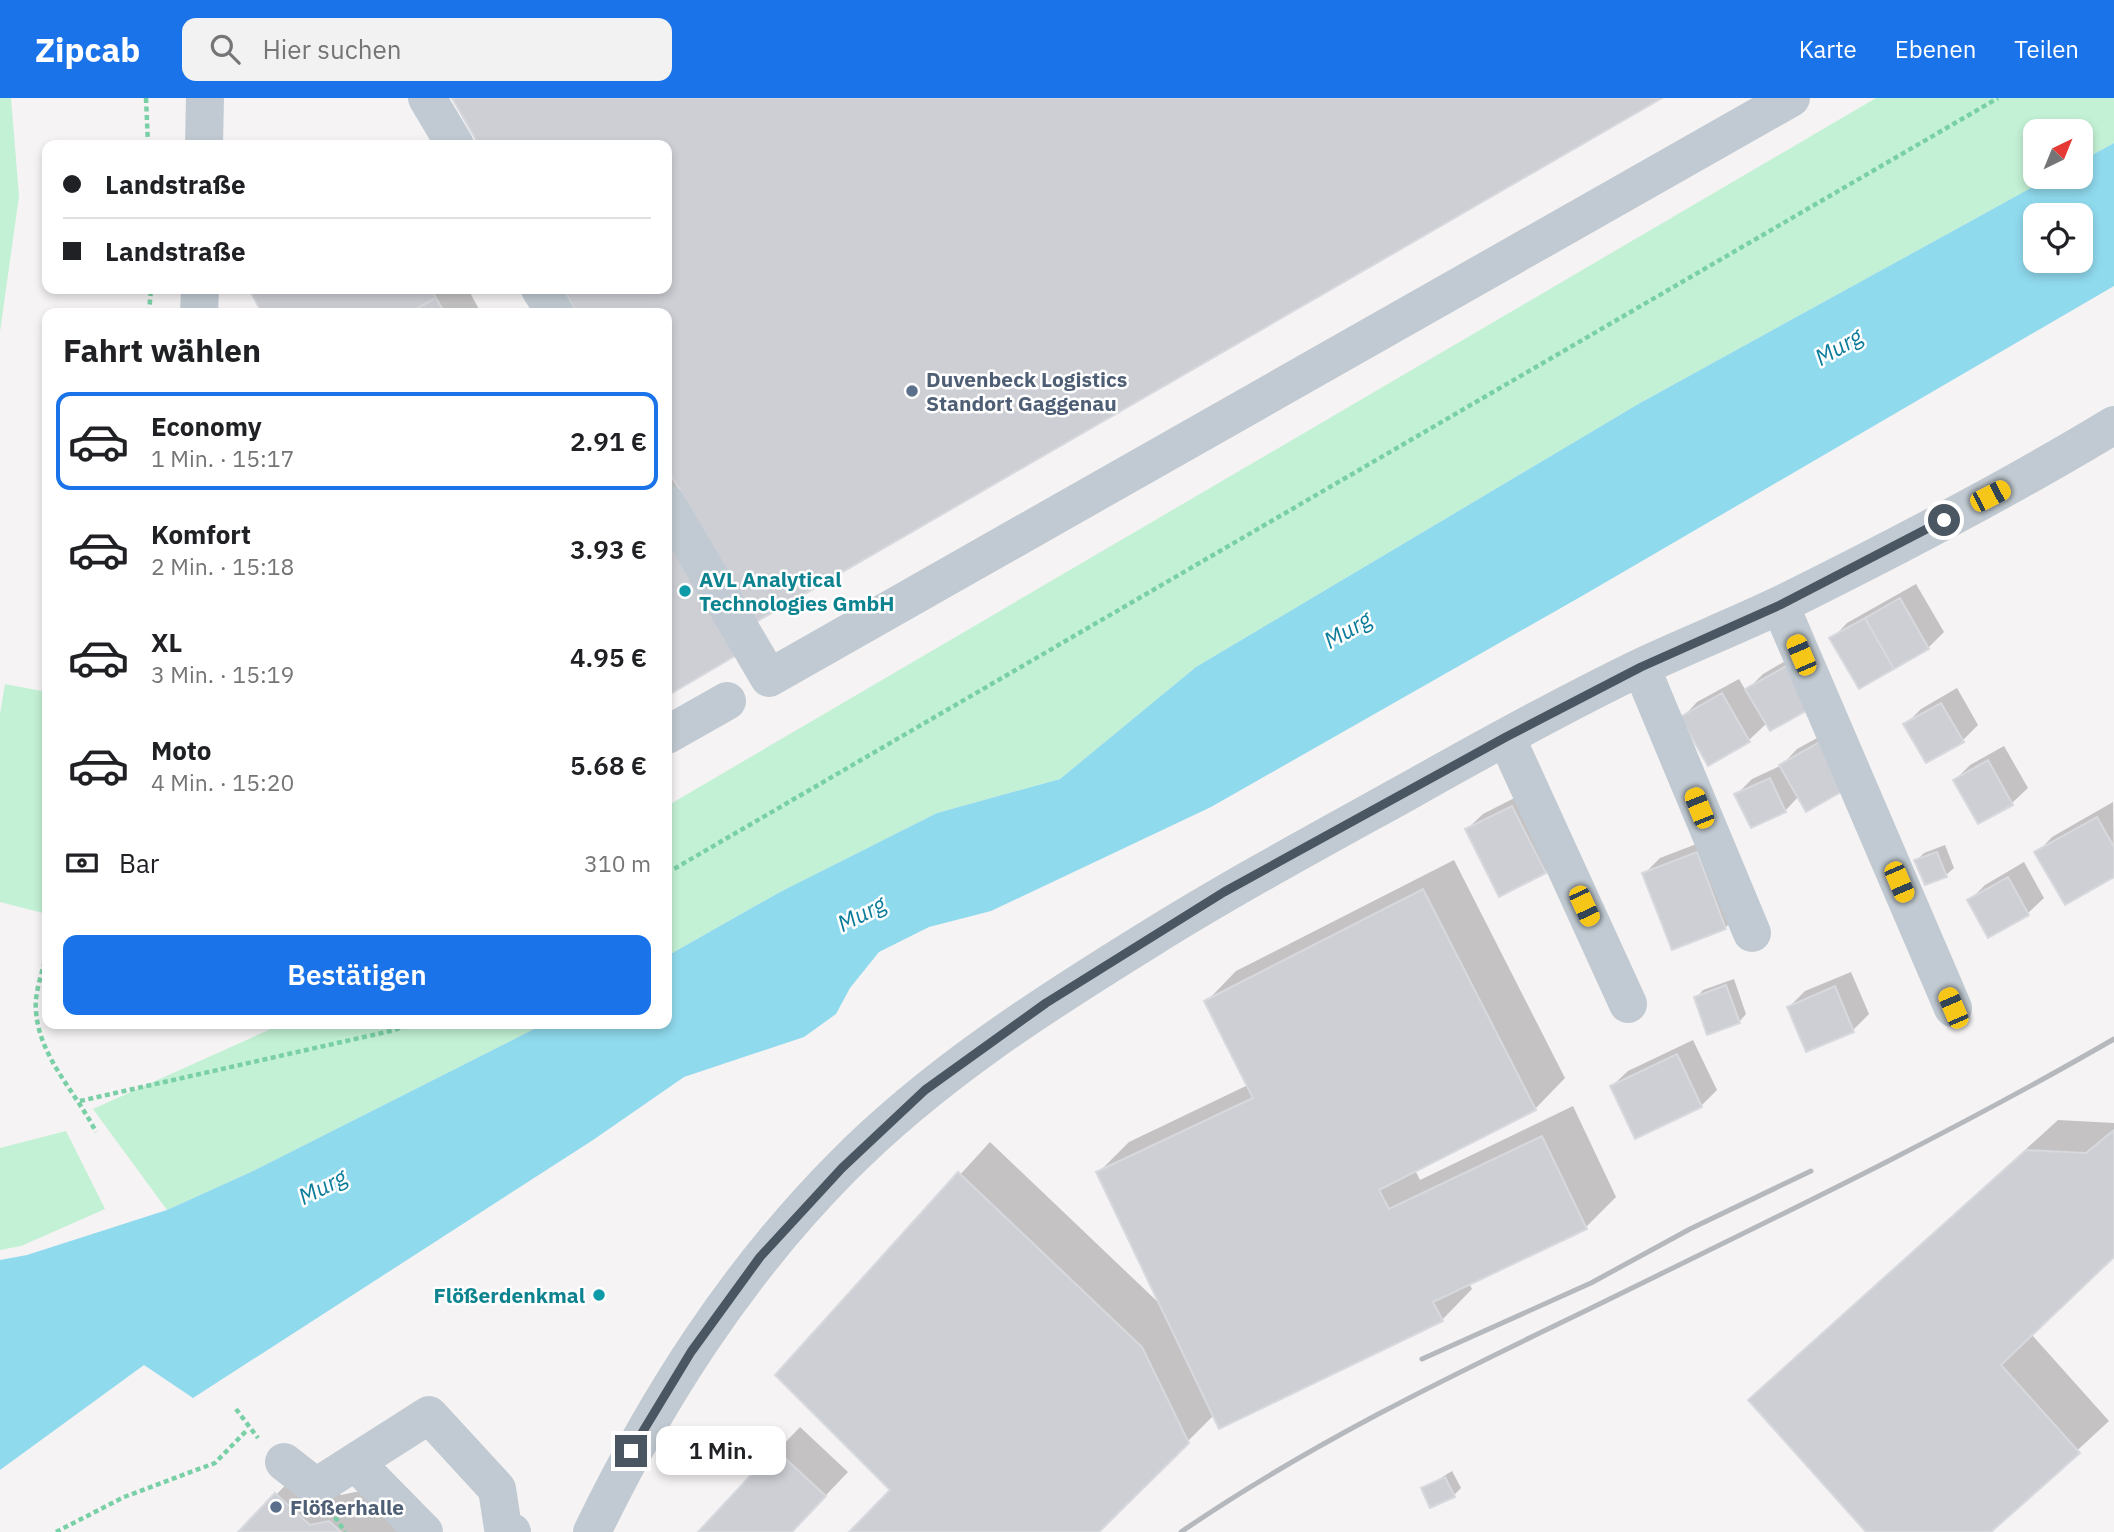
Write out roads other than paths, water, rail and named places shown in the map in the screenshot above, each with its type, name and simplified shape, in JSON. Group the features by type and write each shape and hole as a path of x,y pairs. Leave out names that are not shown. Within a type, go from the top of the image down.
{"street":[{"path":"204,140 205,98"},
{"path":"427,98 452,140"},
{"path":"672,513 769,678 1791,98"},
{"path":"592,1532 631,1451 691,1352 760,1257 842,1168 925,1090 1046,1003 1224,892 1506,737 1641,667 1780,605 2037,472 2114,425"},
{"path":"1780,605 1953,1008"},
{"path":"1641,667 1752,933"},
{"path":"672,733 727,701"},
{"path":"1506,737 1628,1004"},
{"path":"284,1462 316,1487 429,1415 497,1489 502,1531"},
{"path":"355,1462 424,1532"}],"water":[{"name":"Murg","path":"2114,143 2114,286 1582,596 1211,807 991,911 929,927 879,952 850,988 836,1014 804,1037 684,1077 593,1140 193,1398 144,1365 0,1470 0,1260 27,1255 167,1210 253,1171 534,1029 672,1029 672,953 780,892 937,813 1060,779 1196,667 1640,403 2029,189 2093,189 2093,154"}],"railway":[{"path":"1181,1532 1277,1471 1377,1415 1850,1180 1983,1112 2114,1039"},
{"path":"1422,1359 1591,1283 1690,1229 1811,1171"}],"place":[{"name":"Duvenbeck Logistics Standort Gaggenau","path":"912,391"},
{"name":"AVL Analytical Technologies GmbH","path":"685,591"},
{"name":"Flößerdenkmal","path":"599,1295"},
{"name":"Flößerhalle","path":"276,1507"}]}
